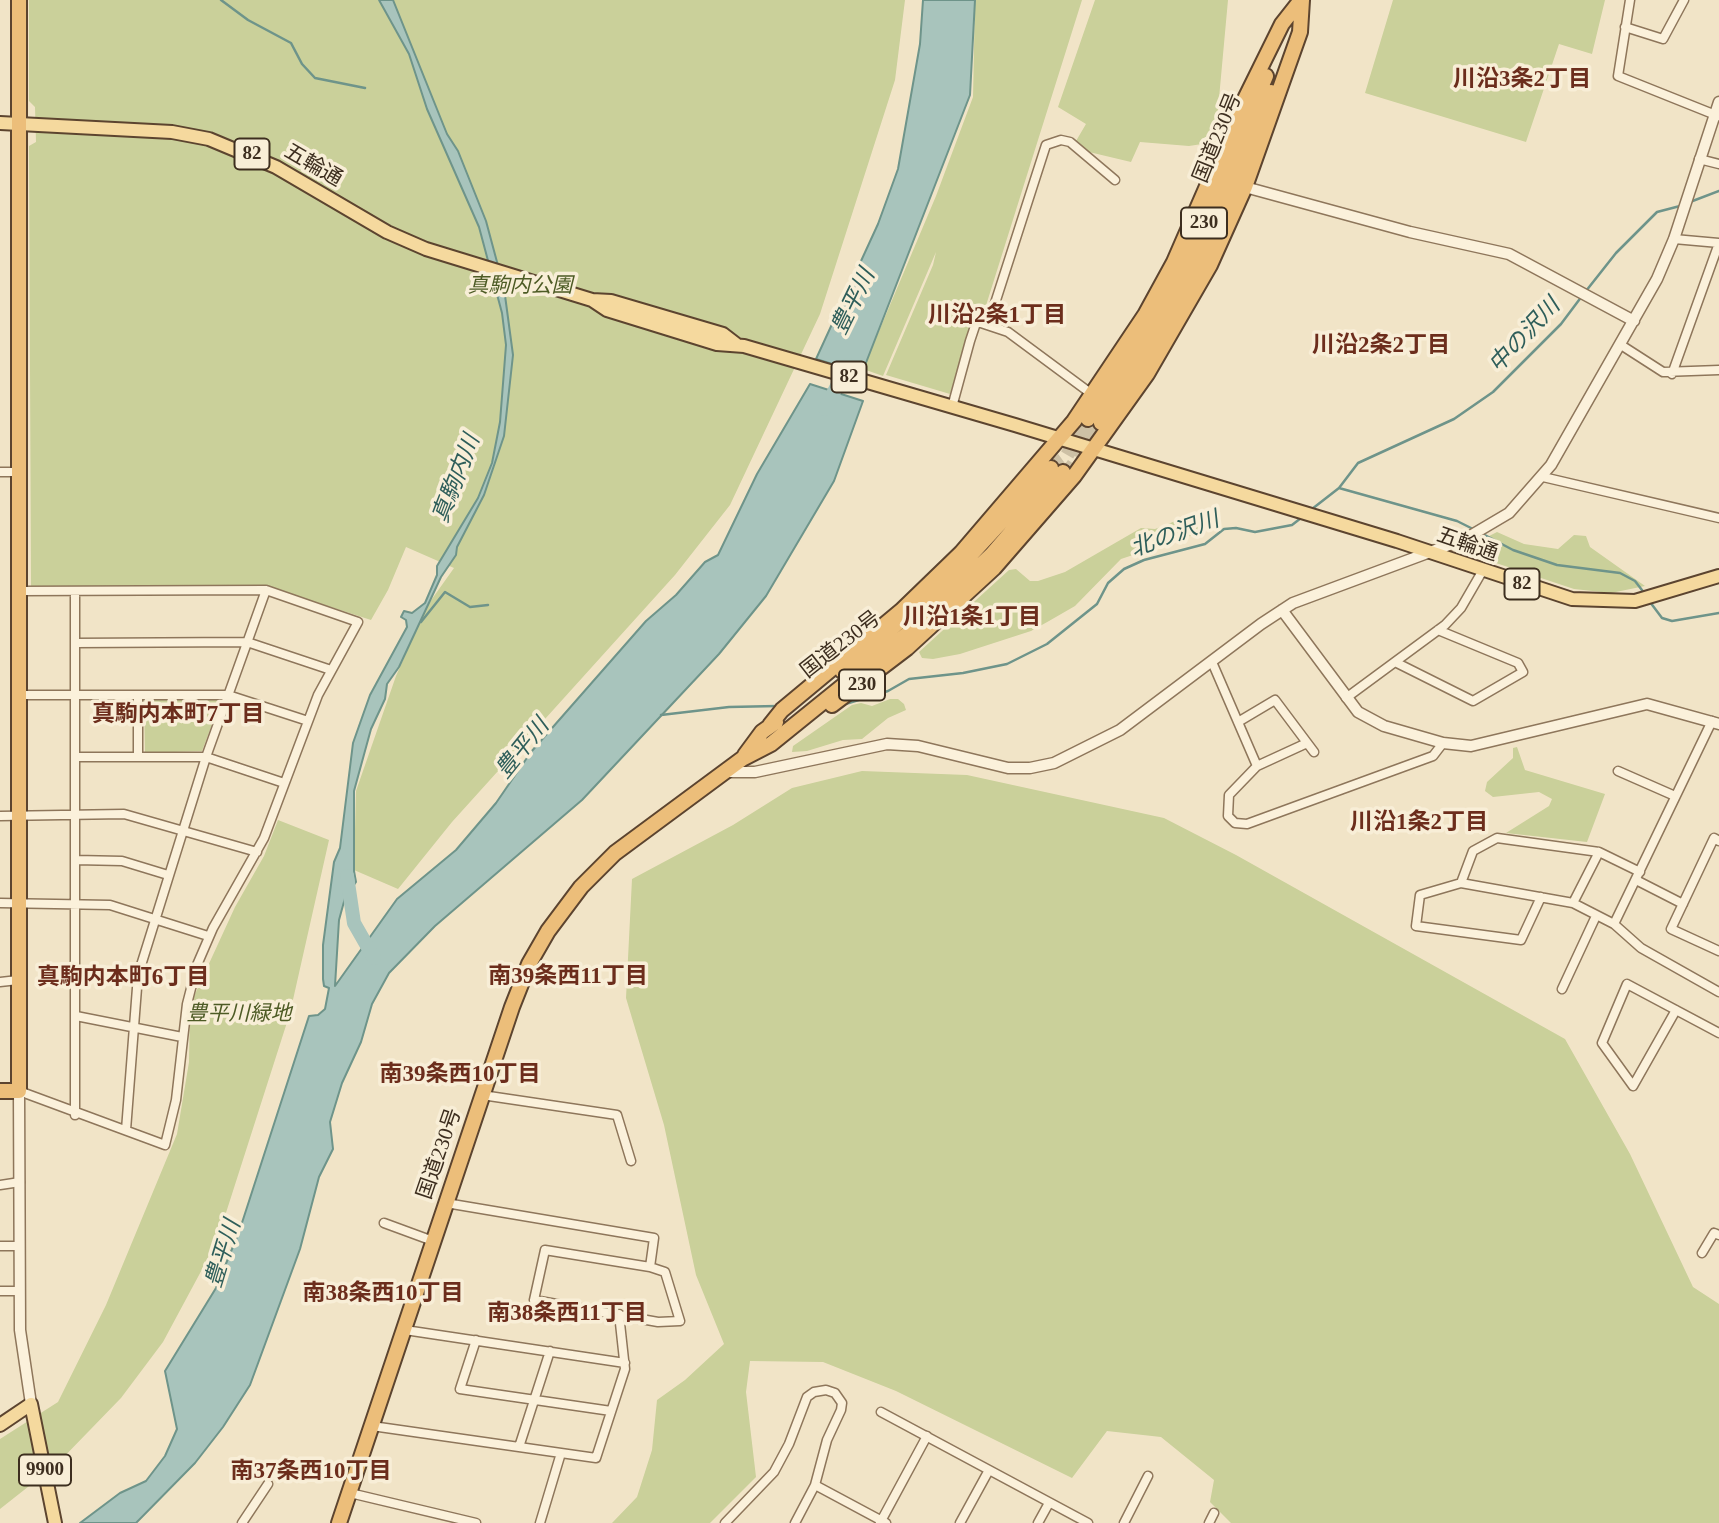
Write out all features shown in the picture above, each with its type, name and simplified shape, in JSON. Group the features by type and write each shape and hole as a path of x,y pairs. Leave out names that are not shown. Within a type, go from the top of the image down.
{"highway":[{"path":"0,1091 19,1091 19,0"},
{"path":"1092,451 1147,374 1185,311 1245,187 1273,115 1300,32 1302,0"},
{"path":"775,721 901,611 961,553 1059,440 1093,395 1145,315 1174,262 1250,89 1282,24 1302,0"},
{"name":"国道230号","path":"1095,421 1149,350 1216,227 1296,27 1296,15 1302,0"},
{"name":"230","path":"807,718 857,689 907,648 993,568 1046,510 1092,451"},
{"name":"国道230号","path":"339,1523 482,1095 523,977 541,940 569,901 615,853 742,759 807,718 888,650 992,554 1057,470 968,561 867,652 775,721 742,759"}],"main road":[{"name":"五輪通","path":"0,123 173,132 209,139 276,167 387,232 460,261 592,300 611,300 710,331 737,344 952,407"},
{"name":"82","path":"952,407 1092,451"},
{"name":"五輪通","path":"1092,451 1325,519 1572,599 1618,602 1670,591 1719,576"},
{"path":"0,1426 32,1410"},
{"name":"9900","path":"32,1410 55,1523"}],"street":[{"path":"1630,0 1618,76 1717,115"},
{"path":"1625,27 1663,39 1684,0"},
{"path":"724,772 755,772 887,744 918,746 1008,768 1043,766 1063,760 1120,730 1282,610 1313,594 1452,543 1486,528 1509,513 1543,477 1634,321 1674,239 1699,159 1717,115 1719,102"},
{"path":"988,325 1046,145 1061,140 1070,142 1115,180"},
{"path":"1699,159 1719,164"},
{"path":"1245,187 1410,232 1509,254 1598,299 1634,321"},
{"path":"1672,374 1719,243 1674,239"},
{"path":"952,407 976,323 1008,332 1093,395"},
{"path":"1621,345 1663,372 1672,374 1719,370"},
{"path":"0,471 19,472"},
{"path":"1543,477 1719,518"},
{"path":"1346,698 1397,663 1438,630 1461,608 1483,570"},
{"path":"20,590 266,590 358,622 331,670 308,721 257,852 208,936 187,1004 176,1100 165,1145 75,1115 19,1091 22,1356 32,1410"},
{"path":"126,1130 138,975 206,757 266,590"},
{"path":"75,591 75,1115"},
{"path":"1282,610 1346,698 1371,720 1443,743 1471,746 1647,704 1716,723 1675,796 1614,925"},
{"path":"1397,663 1473,701 1523,672 1518,663 1438,630"},
{"path":"75,643 247,642 331,670"},
{"path":"1212,662 1258,766"},
{"path":"20,695 228,695 308,721"},
{"path":"138,695 138,757"},
{"path":"1238,722 1275,700 1314,752"},
{"path":"1307,743 1258,766 1229,795 1228,816 1235,823 1247,824 1433,756 1443,743"},
{"path":"76,758 206,757 284,783"},
{"path":"1618,771 1675,796"},
{"path":"0,816 124,814 257,852"},
{"path":"1461,883 1473,850 1497,838 1599,852 1683,904"},
{"path":"1719,841 1714,838 1671,929 1719,950"},
{"path":"1573,903 1599,852"},
{"path":"76,860 122,861 168,875"},
{"path":"1541,897 1521,940 1416,926 1420,895 1461,883 1541,897 1573,903 1614,925 1641,948 1719,992"},
{"path":"0,903 110,905 208,936"},
{"path":"1562,989 1596,916"},
{"path":"0,982 18,980"},
{"path":"1676,1010 1633,1086 1602,1044 1627,984 1676,1010 1719,1033"},
{"path":"76,1016 182,1037"},
{"path":"482,1095 617,1115 631,1161"},
{"path":"0,1185 20,1182"},
{"path":"446,1203 654,1238 650,1267"},
{"path":"384,1223 433,1241"},
{"path":"1702,1253 1714,1233 1719,1236"},
{"path":"0,1246 20,1246"},
{"path":"545,1250 666,1272 680,1321 658,1322 619,1314 534,1300 545,1250"},
{"path":"0,1291 20,1291"},
{"path":"372,1426 596,1458 625,1363 619,1314"},
{"path":"405,1330 625,1363"},
{"path":"475,1340 460,1389 611,1411"},
{"path":"519,1447 550,1352"},
{"path":"725,1523 774,1472 789,1444 807,1397 814,1392 826,1390 835,1393 842,1403 841,1410 827,1440 815,1485 796,1523"},
{"path":"881,1412 1088,1523"},
{"path":"815,1485 882,1522 926,1436"},
{"path":"540,1523 561,1453"},
{"path":"960,1523 989,1470"},
{"path":"1124,1523 1148,1476"},
{"path":"242,1523 268,1484"},
{"path":"349,1493 476,1523"},
{"path":"1038,1523 1049,1503"},
{"path":"431,1523 434,1513"},
{"path":"1209,1523 1214,1513"}],"green space":[{"name":"真駒内公園","path":"29,0 905,0 895,80 820,314 730,505 675,575 452,822 398,889 354,870 356,791 396,676 427,606 454,568 406,547 388,590 371,620 266,586 31,586 29,146 36,142 35,107 29,101"},
{"path":"975,0 1082,0 983,315 974,314 950,394 886,375 933,265 936,252 883,376 863,369 936,196 973,97"},
{"path":"1095,0 1228,0 1215,142 1189,146 1140,142 1131,162 1089,152 1076,141 1086,124 1058,107"},
{"path":"1393,0 1605,0 1592,54 1559,44 1526,142 1365,93"},
{"path":"1188,516 1206,516 1211,519 1210,526 1199,533 1121,559 1075,606 1031,631 960,654 933,659 922,658 919,652 1009,570 1016,569 1030,581 1038,581 1065,572 1141,528 1155,529"},
{"path":"1497,532 1524,544 1558,549 1574,535 1586,536 1590,547 1645,586 1611,593 1574,589 1460,551"},
{"path":"898,699 906,710 888,718 862,739 843,740 807,751 792,752 793,746 852,705 861,703 872,706"},
{"path":"144,700 218,700 220,703 202,751 145,753"},
{"path":"1517,747 1525,770 1605,794 1587,842 1506,833 1549,806 1552,799 1539,792 1493,797 1485,791 1487,782 1513,758 1513,748"},
{"path":"862,771 967,775 1164,818 1236,855 1565,1039 1630,1154 1693,1287 1719,1304 1719,1523 1231,1523 1210,1502 1214,1480 1161,1437 1107,1431 1072,1478 896,1391 823,1362 750,1361 746,1392 756,1477 710,1523 612,1523 637,1497 652,1450 657,1400 685,1380 724,1344 696,1275 664,1125 626,998 632,879 733,825 792,788"},
{"name":"豊平川緑地","path":"278,820 329,840 290,1013 224,1219 206,1262 163,1342 121,1398 57,1464 0,1509 0,1439 58,1402 106,1305 177,1134 189,1062 190,1005 235,907 264,856"}],"water":[{"path":"379,0 393,0 447,134 458,151 486,221 504,288 513,355 504,436 484,495 457,547 456,555 441,577 399,667 387,684 385,699 371,729 354,791 356,882 345,898 339,920 335,986 397,899 456,850 496,803 531,752 646,621 676,595 705,562 718,555 757,474 810,384 863,401 834,481 766,596 719,654 582,800 435,926 389,973 372,1004 361,1042 342,1083 330,1122 333,1149 319,1177 300,1249 250,1385 223,1427 195,1463 136,1523 80,1523 120,1493 146,1481 165,1456 177,1429 165,1371 216,1288 239,1232 309,1016 318,1015 325,1009 329,988 324,986 323,979 323,945 334,862 340,848 353,743 370,695 407,627 406,620 401,617 404,611 412,613 425,603 437,575 437,566 478,498 492,463 500,422 506,345 502,313 479,227 427,109 409,54"},
{"path":"923,0 975,0 970,95 862,373 816,359 878,224 898,169 920,44"}],"waterway":[{"path":"221,0 248,20 291,43 302,64 315,78 365,88"},
{"name":"中の沢川","path":"1690,202 1719,191"},
{"name":"中の沢川","path":"1586,291 1616,253 1657,212 1680,206"},
{"name":"中の沢川","path":"1312,509 1339,488 1358,463 1454,419 1493,392 1561,324 1582,296"},
{"name":"豊平川","path":"825,409 848,365"},
{"name":"北の沢川","path":"1339,488 1457,521 1475,530"},
{"name":"北の沢川","path":"839,706 888,691 909,679 963,673 1007,664 1047,644 1097,604 1108,583 1124,569 1144,560 1205,544 1224,529 1236,528 1255,532 1292,525 1301,518"},
{"name":"北の沢川","path":"1481,533 1513,550 1557,565 1620,573 1635,581 1645,594"},
{"path":"421,622 445,592 470,607 488,605"},
{"name":"北の沢川","path":"1650,602 1662,618 1672,621 1719,613"},
{"name":"北の沢川","path":"661,715 729,707 777,706"},
{"name":"真駒内川","path":"347,876 354,923 374,958"}],"tunnel":[{"path":"1051,468 1066,457 1088,419"},
{"path":"1063,472 1071,468 1101,423"}],"district":[{"name":"川沿3条2丁目","path":"1522,80"},
{"name":"川沿2条1丁目","path":"997,316"},
{"name":"川沿2条2丁目","path":"1381,346"},
{"name":"川沿1条1丁目","path":"972,618"},
{"name":"真駒内本町7丁目","path":"178,715"},
{"name":"川沿1条2丁目","path":"1419,823"},
{"name":"南39条西11丁目","path":"568,977"},
{"name":"真駒内本町6丁目","path":"123,978"},
{"name":"南39条西10丁目","path":"460,1075"},
{"name":"南38条西10丁目","path":"383,1294"},
{"name":"南38条西11丁目","path":"567,1314"},
{"name":"南37条西10丁目","path":"311,1472"}]}
